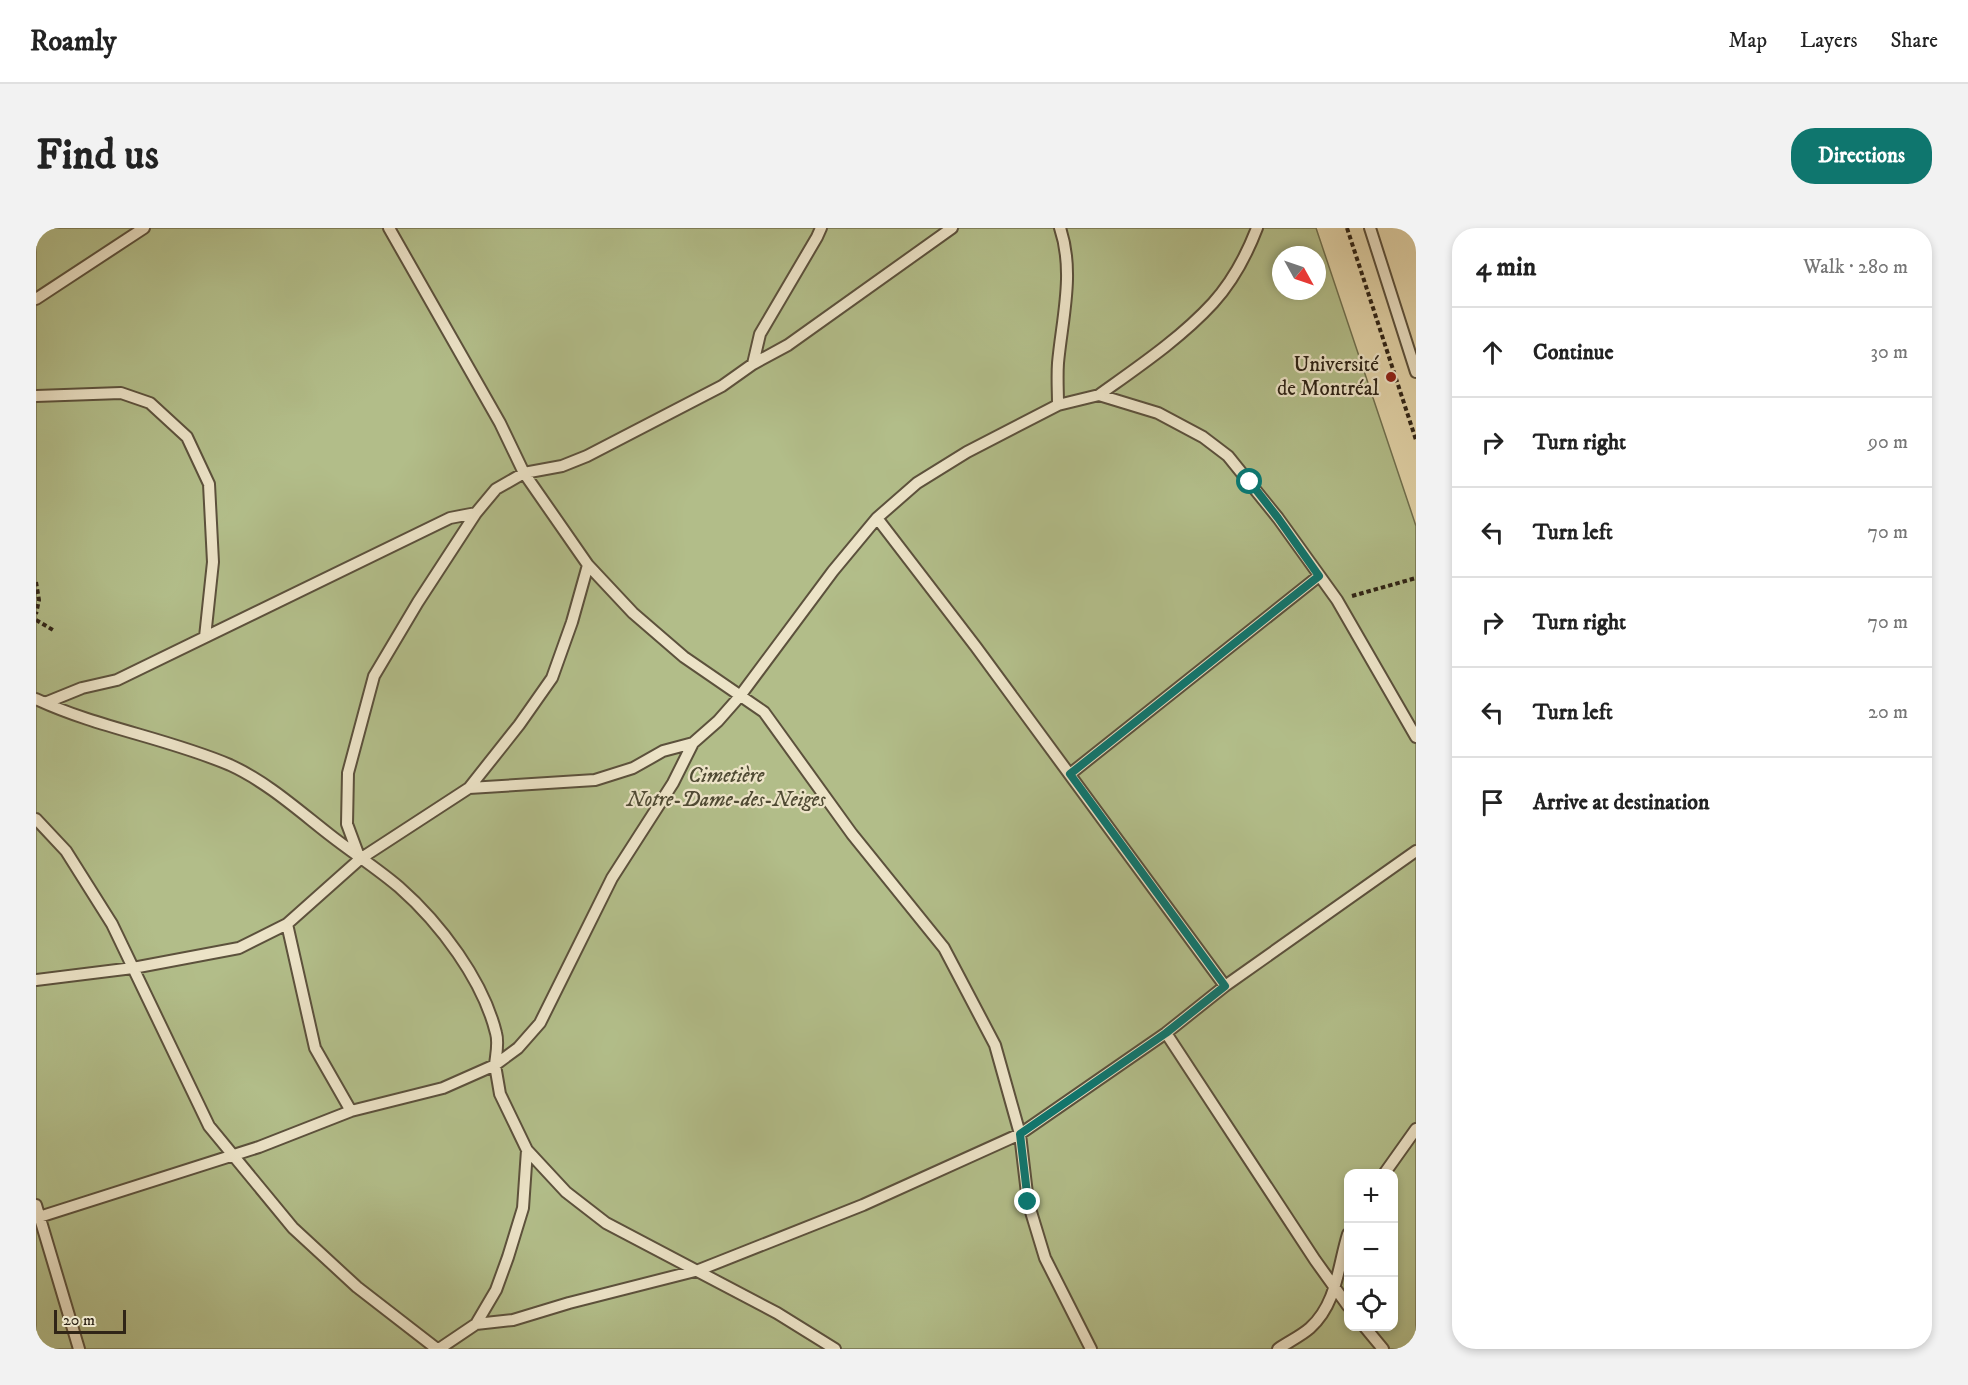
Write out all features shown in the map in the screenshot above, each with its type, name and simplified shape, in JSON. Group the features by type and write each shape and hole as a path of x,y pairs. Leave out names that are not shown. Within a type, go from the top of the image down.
{"lane":[{"path":"36,299 144,228"},
{"path":"389,228 500,423 524,472 588,565 633,613 684,657 764,712 852,834 944,948 995,1045 1020,1134 1028,1202 1045,1258 1091,1349"},
{"path":"753,364 760,334 806,258 821,228"},
{"path":"360,859 347,824 348,773 374,676 418,602 477,513 496,489 524,472 562,466 587,456 722,386 753,364 788,345 952,228"},
{"path":"1058,405 1058,365 1067,300 1065,254 1060,228"},
{"path":"38,1218 260,1147 351,1111 443,1088 495,1065 518,1048 540,1023 612,878 673,783 693,743 718,721 740,696 833,571 877,518 917,483 967,452 1058,405 1099,395 1149,360 1214,302 1250,247 1257,228"},
{"path":"1370,228 1416,372"},
{"path":"36,396 121,393 150,403 187,437 209,484 213,562 205,637"},
{"path":"1099,395 1158,413 1203,436 1228,456 1278,518 1336,600 1416,737"},
{"path":"40,701 117,680 450,518 477,513"},
{"path":"877,518 976,647 1225,986"},
{"path":"36,980 133,968 239,948 287,924 360,859 469,788 519,725 552,678 572,622 588,565"},
{"path":"1070,774 1319,576"},
{"path":"40,701 230,766 270,787 399,887 454,946 482,994 497,1035 495,1065 501,1094 527,1150 566,1192 606,1223 661,1253 699,1270 777,1313 835,1349"},
{"path":"469,788 595,780 633,768 663,751 693,743"},
{"path":"36,819 66,851 112,924 209,1126 293,1228 357,1287 438,1349 476,1324 496,1290 523,1208 527,1150"},
{"path":"476,1324 513,1320 569,1303 699,1270 863,1205 1020,1134 1166,1033 1225,986 1416,851"},
{"path":"287,924 315,1048 351,1111"},
{"path":"1166,1033 1344,1300"},
{"path":"1387,1169 1416,1129"},
{"path":"36,1205 38,1218 79,1349"},
{"path":"1278,1349 1310,1328 1324,1312 1335,1289 1344,1251"},
{"path":"1368,1331 1383,1349"}],"path":[{"path":"1347,228 1416,440"},
{"path":"1336,600 1416,578"},
{"path":"36,614 39,600 37,584"},
{"path":"36,620 53,630"}],"green space":[{"name":"Cimetière Notre-Dame-des-Neiges","path":"36,228 1316,228 1322,246 1272,246 1272,300 1326,300 1326,258 1416,526 1416,1349 36,1349"}],"place":[{"name":"Université de Montréal","path":"1391,377"}],"route":[{"path":"1028,1202 1020,1134 1166,1033 1225,986 1070,774 1319,576 1250,482"}]}
